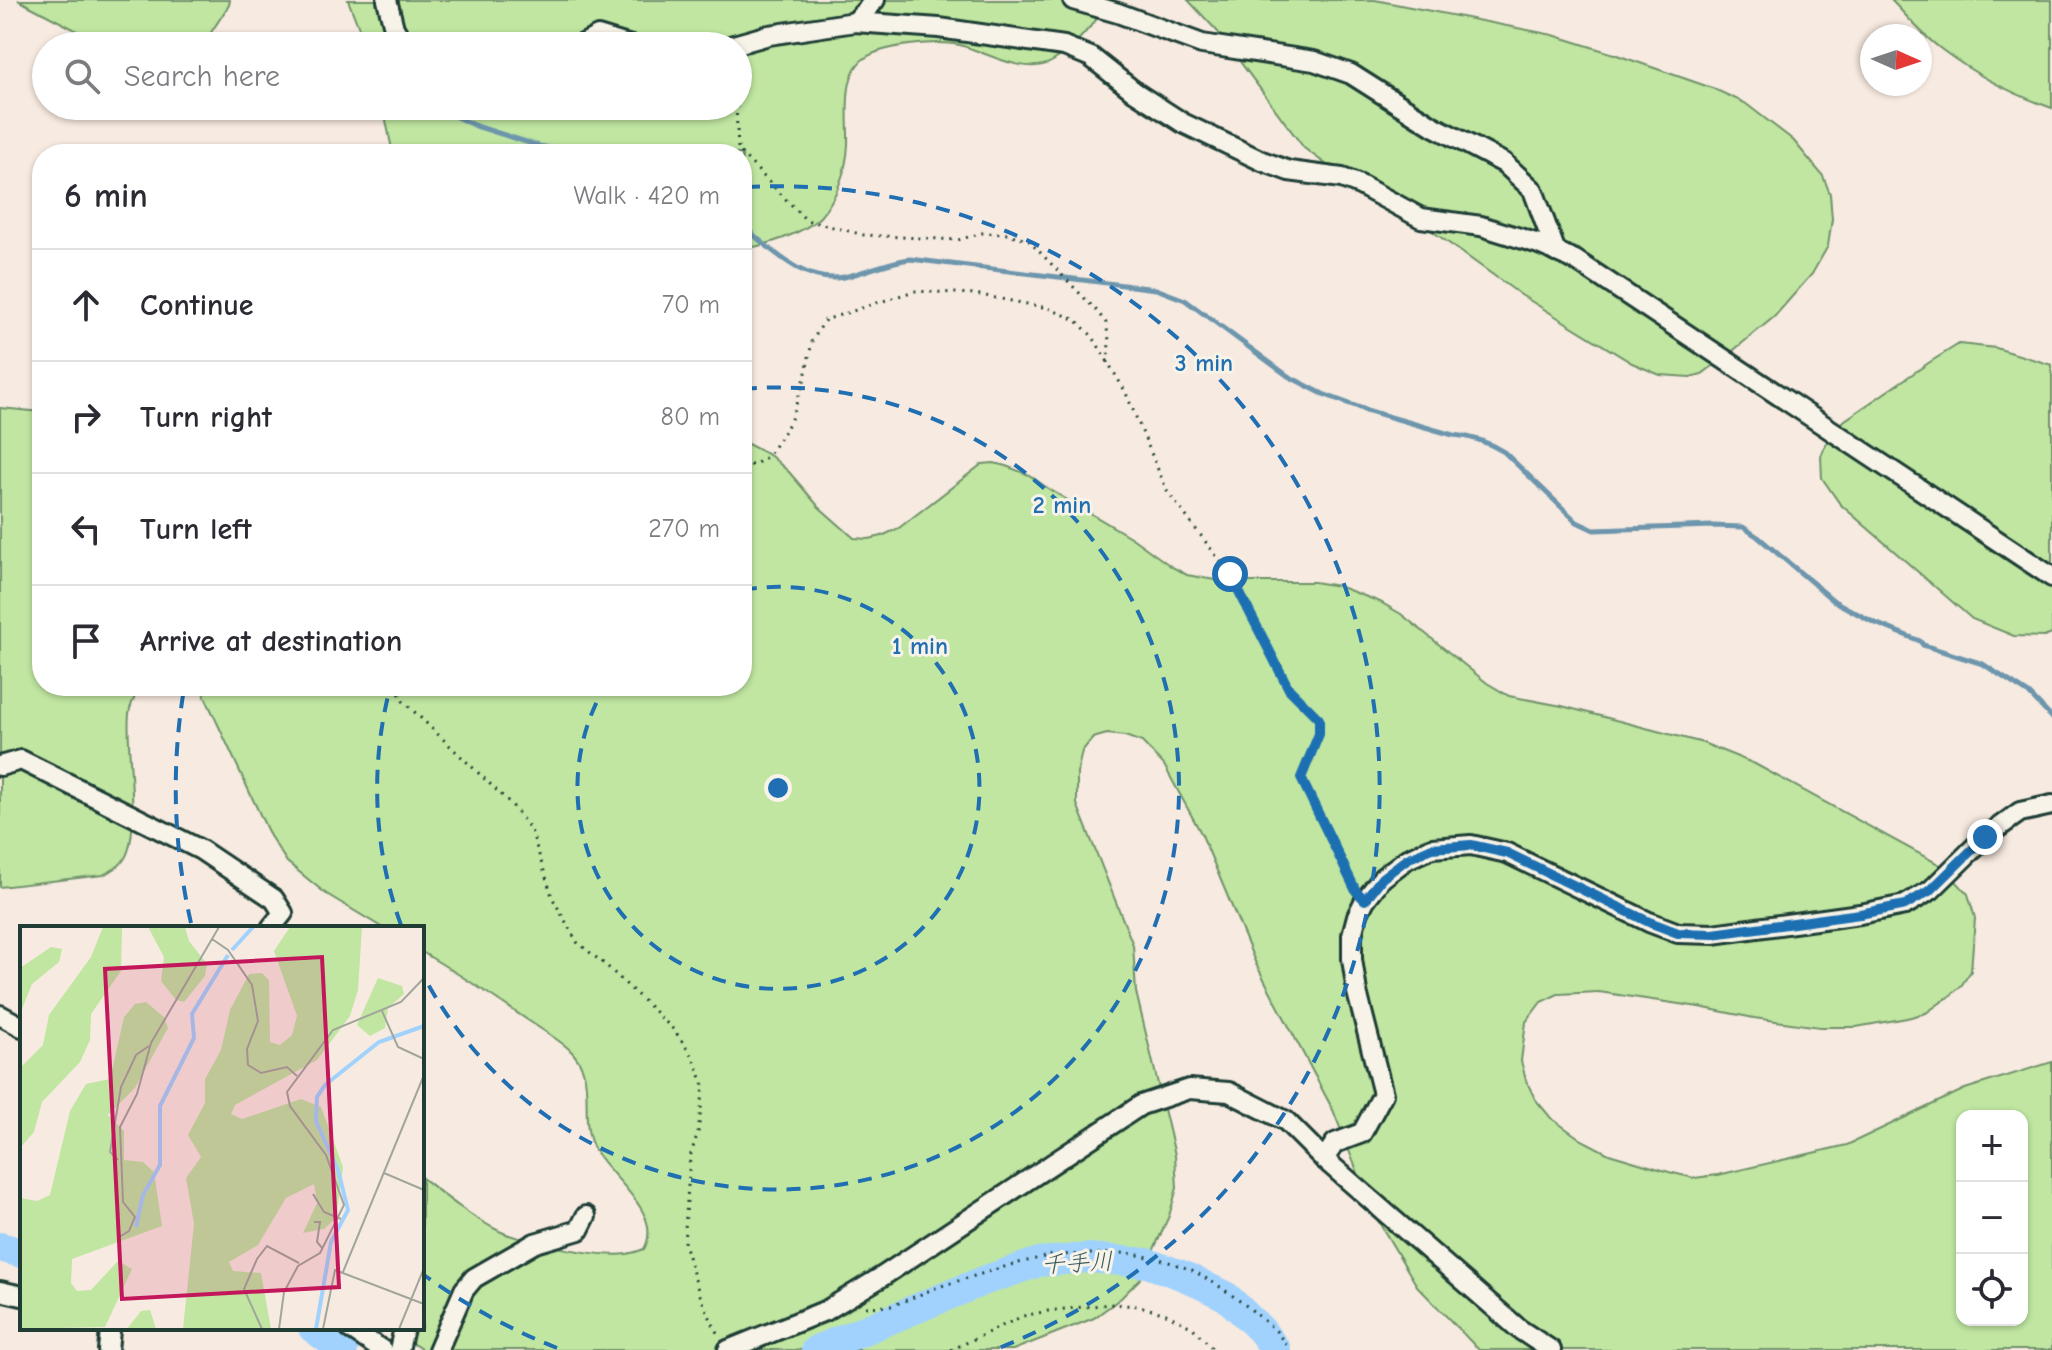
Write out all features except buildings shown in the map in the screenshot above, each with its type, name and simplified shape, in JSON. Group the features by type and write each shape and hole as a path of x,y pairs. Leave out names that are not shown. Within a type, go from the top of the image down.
{"street":[{"path":"387,0 396,32"},
{"path":"855,22 875,0"},
{"path":"1073,0 1202,44 1314,61 1351,74 1433,126 1504,163 1533,190 1556,252"},
{"path":"752,40 855,22 939,28 1064,46 1091,57 1135,92 1183,123 1262,161 1289,171 1342,178 1421,218 1481,226 1539,244 1575,260 2052,577"},
{"path":"0,766 21,760 201,850 274,899 283,913 273,926"},
{"path":"1324,1159 1335,1143 1362,1133 1383,1094 1357,992 1352,935 1365,900 1382,878 1407,859 1432,848 1471,845 1507,853 1649,922 1678,933 1713,934 1905,905 1931,890 1985,837 2020,812 2052,805"},
{"path":"0,1015 20,1026"},
{"path":"723,1343 827,1310 1141,1105 1189,1089 1229,1092 1286,1121 1324,1159 1519,1329 1551,1350"},
{"path":"438,1350 464,1290 474,1278 535,1243 579,1230 586,1216"},
{"path":"0,1291 20,1296"},
{"path":"108,1350 109,1330"},
{"path":"352,1330 382,1350"},
{"path":"399,1350 404,1330"}],"path":[{"path":"737,120 738,144"},
{"path":"752,164 806,220 864,235 958,240 982,233 1009,234 1029,241 1106,323 1108,363"},
{"path":"752,465 768,456 790,422 805,378 812,341 825,320 914,291 975,294 1048,308 1076,320 1093,337 1125,391 1167,491 1230,574 1289,689 1319,719 1319,734 1301,778 1356,891 1365,900"},
{"path":"401,696 512,805 531,830 553,899 577,942 675,1031 694,1059 704,1086 698,1132 690,1157 684,1243 699,1293 723,1343"},
{"path":"838,1303 855,1308 892,1306 938,1287 1053,1255 1127,1253 1160,1259 1192,1270 1257,1315 1276,1331 1290,1350"},
{"path":"951,1350 1023,1316 1110,1304 1139,1306 1166,1314 1193,1328 1214,1350"}],"green space":[{"path":"18,0 230,0 211,32 79,32"},
{"path":"348,0 1113,0 1070,48 1043,65 1019,65 960,45 939,43 898,47 865,58 857,65 849,86 846,163 840,183 826,209 813,223 794,234 752,247 752,144 391,144 386,120 752,120 752,32 361,32"},
{"path":"1188,0 1375,0 1553,35 1712,88 1745,103 1793,140 1823,176 1830,194 1832,219 1828,246 1812,274 1774,317 1729,354 1702,374 1690,377 1660,375 1632,363 1521,295 1400,208 1335,171 1304,148 1218,32"},
{"path":"1891,0 2052,0 2052,108 1994,83 1954,58 1932,42 1932,24 1914,24"},
{"path":"1959,344 1996,348 2052,365 2052,634 2044,637 2014,636 1972,619 1840,504 1822,478 1821,456 1832,429"},
{"path":"0,408 32,411 32,696 136,696 129,714 128,729 132,832 123,861 103,875 0,887"},
{"path":"752,446 771,456 789,472 819,507 854,538 869,539 899,528 982,464 1006,466 1029,475 1187,575 1226,582 1314,582 1338,586 1380,602 1401,614 1487,683 1509,696 1562,706 1703,743 1755,764 1942,866 1968,894 1975,918 1971,971 1961,986 1926,1013 1856,1027 1820,1027 1599,992 1558,994 1541,1002 1526,1022 1521,1061 1535,1099 1551,1118 1582,1140 1609,1154 1694,1178 1847,1145 1965,1089 2052,1062 2052,1350 1479,1350 1417,1286 1374,1214 1333,1110 1256,964 1202,835 1164,765 1142,742 1107,734 1093,738 1082,751 1077,773 1077,804 1133,945 1136,992 1175,1155 1177,1188 1169,1216 1141,1278 1121,1298 1094,1318 1013,1350 423,1350 397,1330 424,1330 424,1179 499,1231 562,1248 615,1255 636,1252 644,1249 648,1236 647,1223 634,1198 603,1162 590,1139 584,1073 569,1049 424,953 424,926 380,926 325,893 287,862 270,836 205,696 752,696"}],"waterway":[{"path":"463,120 533,144"},
{"path":"752,234 788,263 829,278 844,277 910,259 1156,289 1185,300 1288,376 1323,394 1366,410 1473,438 1498,448 1577,522 1594,530 1743,527 1834,601 1923,645 1983,664 2029,694 2052,718"},
{"name":"千手川","path":"0,1247 20,1252"},
{"name":"千手川","path":"816,1350 983,1281 1039,1262 1088,1258 1147,1263 1184,1276 1227,1297 1261,1330 1276,1350"},
{"name":"千手川","path":"316,1330 343,1350"}],"route":[{"path":"1230,574 1289,689 1319,719 1319,734 1301,778 1356,891 1365,900 1382,878 1407,859 1432,848 1471,845 1507,853 1678,933 1713,934 1905,905 1931,890 1985,837"}]}
